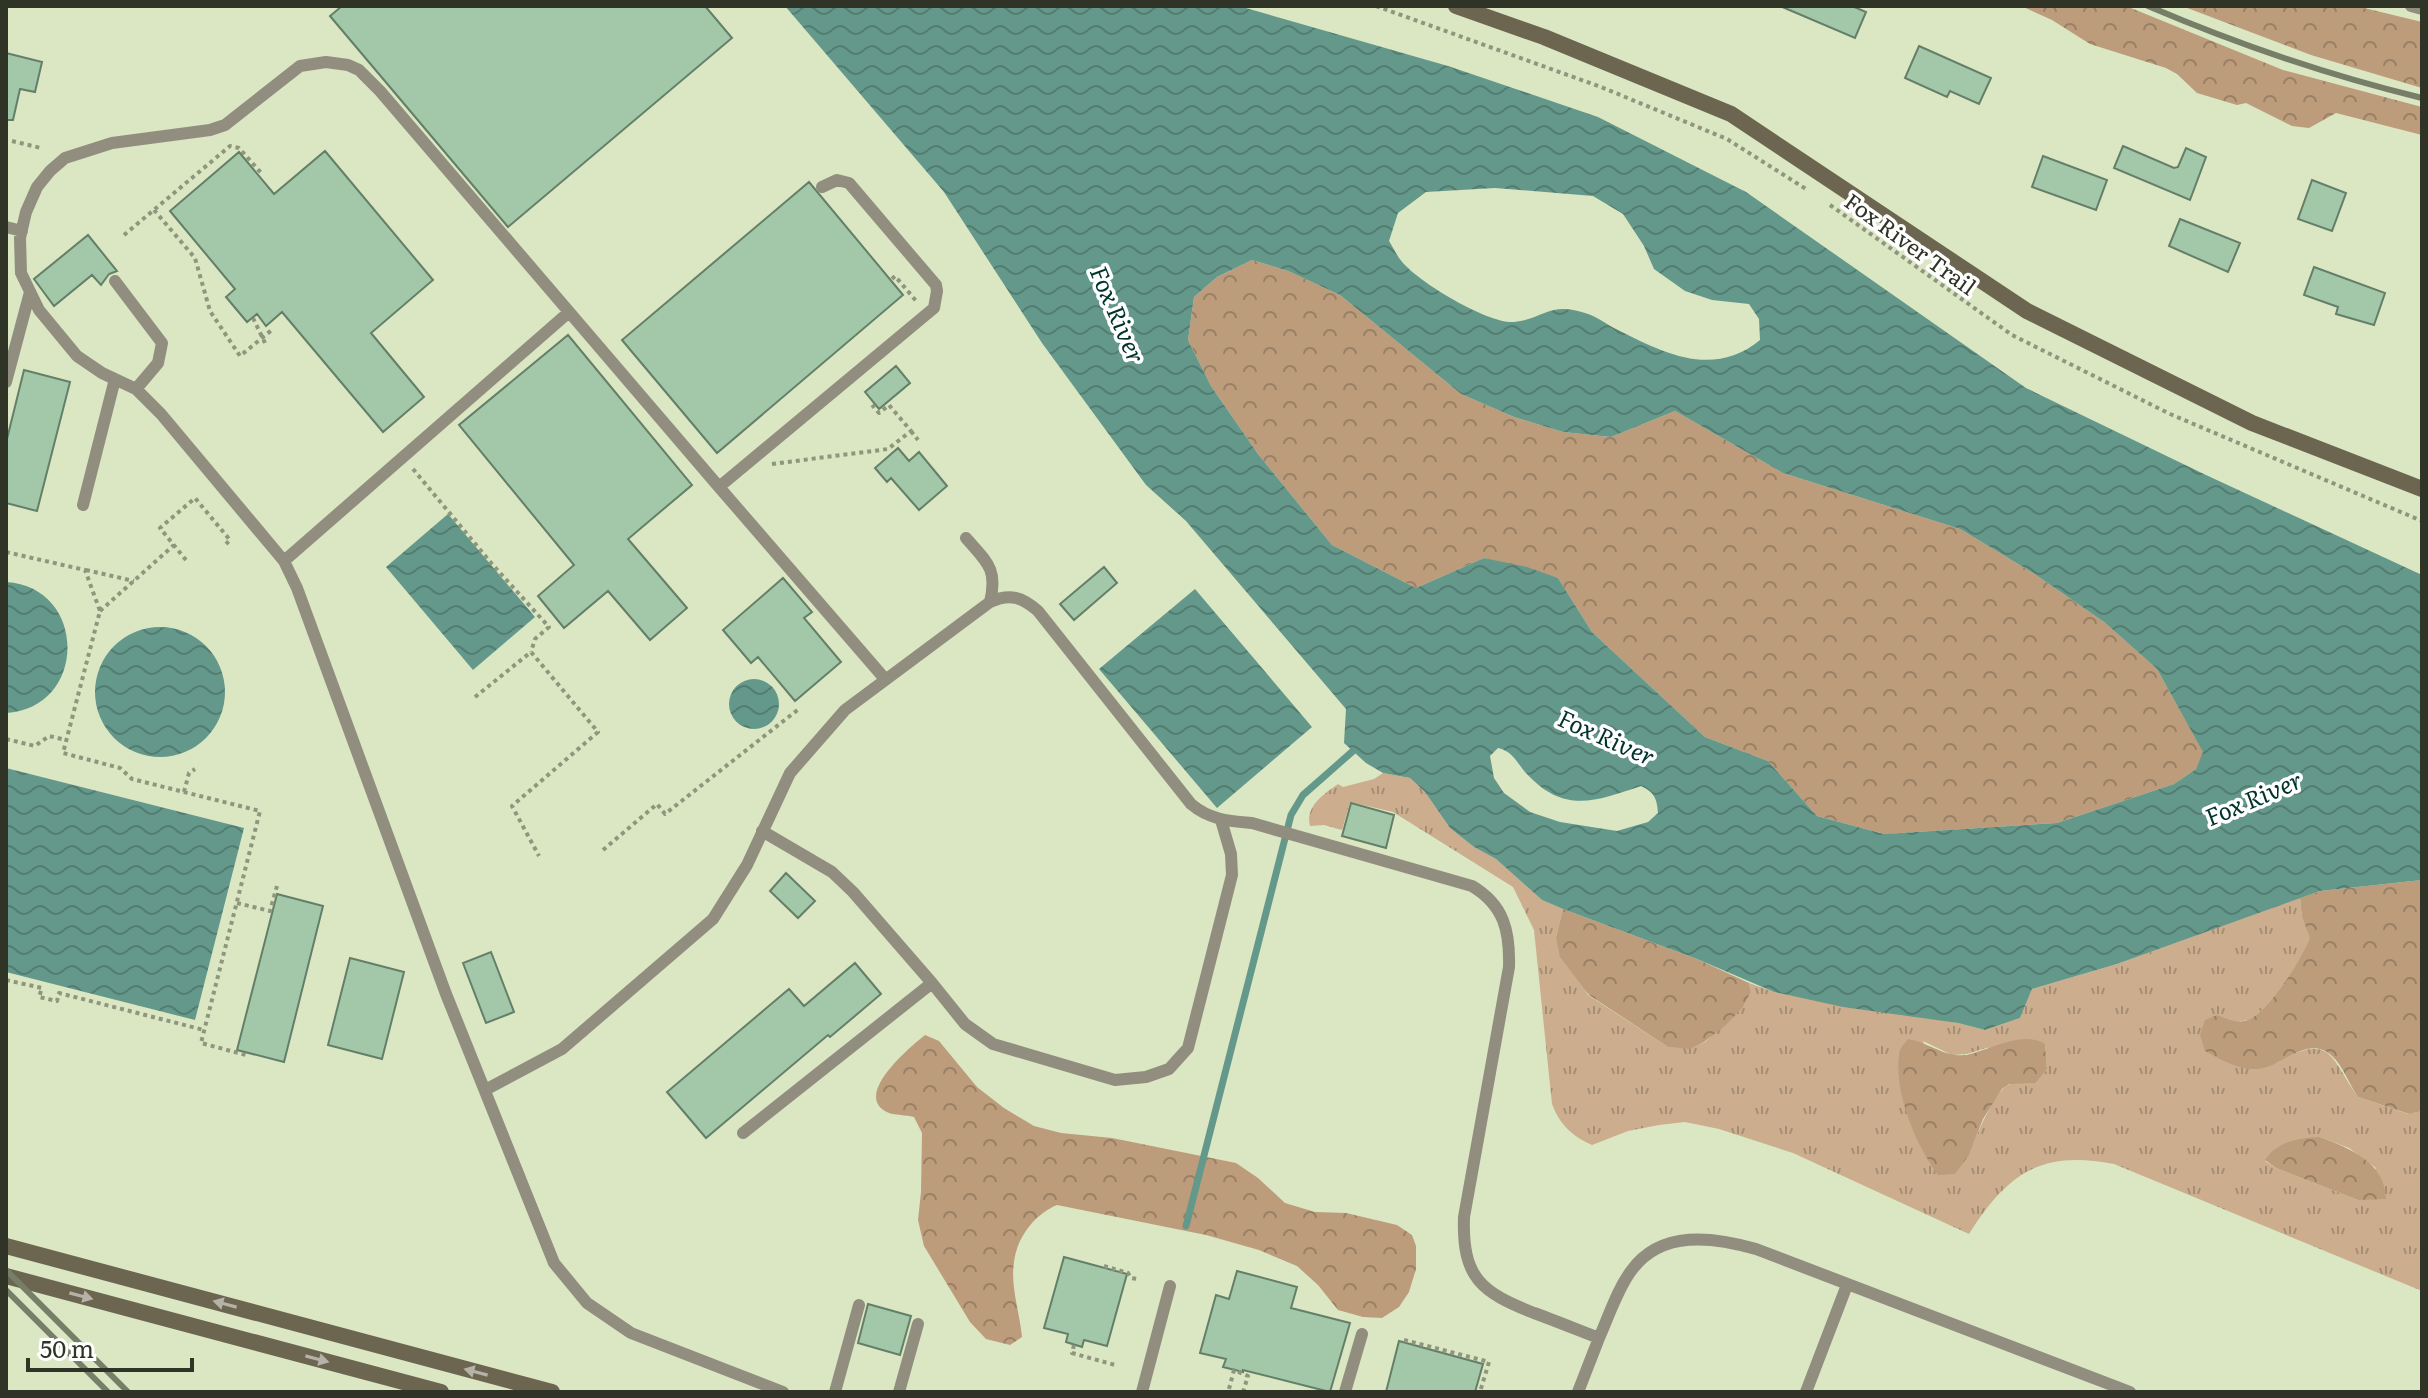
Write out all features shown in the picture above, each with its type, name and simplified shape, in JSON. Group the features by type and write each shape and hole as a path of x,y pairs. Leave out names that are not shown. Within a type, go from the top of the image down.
{"street":[{"path":"1456,6 1544,37 1731,114 2027,311 2252,423 2422,489"},
{"path":"6,1246 552,1392"},
{"path":"6,1276 441,1392"}],"lane":[{"path":"2411,6 2422,9"},
{"path":"783,1392 631,1333 587,1303 554,1263 446,994 297,588 284,561 161,414 136,389 77,356 39,310 21,273 22,231 37,187 65,158 112,143 186,136 225,125 300,66 336,62 359,70 885,679"},
{"path":"719,487 934,308 936,285 849,183 837,180 822,187"},
{"path":"6,227 22,231"},
{"path":"115,281 162,343 158,363 136,389"},
{"path":"6,382 30,292"},
{"path":"284,561 568,313"},
{"path":"83,505 115,379"},
{"path":"966,538 989,563 993,576 990,602"},
{"path":"485,1090 562,1049 713,919 747,865 790,773 845,710 990,602 1002,597 1021,598 1038,611 1200,812 1221,820 1252,823 1472,886 1487,895 1497,907 1506,924 1510,943 1509,967 1464,1217 1463,1244 1476,1276 1489,1292 1501,1300 1599,1338"},
{"path":"762,831 832,872 853,892 965,1024 993,1044 1115,1080 1146,1077 1169,1069 1188,1048 1232,875 1231,854 1221,820"},
{"path":"743,1133 932,983"},
{"path":"1578,1392 1621,1288 1639,1261 1655,1250 1685,1240 1712,1238 1756,1249 2130,1392"},
{"path":"1806,1392 1847,1285"},
{"path":"1142,1392 1170,1286"},
{"path":"835,1392 859,1305"},
{"path":"899,1392 918,1324"},
{"path":"1345,1392 1362,1334"}],"path":[{"name":"Fox River Trail","path":"1376,6 1601,87 1727,139 1812,193"},
{"path":"12,141 41,148"},
{"path":"124,235 230,146 239,148 263,175"},
{"name":"Fox River Trail","path":"1825,201 2012,335 2170,414 2422,521"},
{"path":"154,210 195,258 210,311 240,356 263,341 273,329"},
{"path":"892,279 895,276 924,310"},
{"path":"253,318 263,341"},
{"path":"872,405 879,413 889,405 918,440"},
{"path":"742,468 888,449 911,431"},
{"path":"413,469 501,575 549,627 535,639 531,652 475,697"},
{"path":"186,560 160,528 195,498 199,508 214,520 230,540 226,544"},
{"path":"208,525 214,520"},
{"path":"174,545 100,611 63,753 120,768 132,779 260,811 201,1043 246,1055"},
{"path":"6,552 134,581"},
{"path":"85,570 100,611"},
{"path":"531,652 598,732 512,806 539,856"},
{"path":"603,850 657,804 665,814 800,708"},
{"path":"6,739 35,746 48,734 66,740"},
{"path":"184,792 189,773 195,769"},
{"path":"237,903 270,911 277,886"},
{"path":"6,980 42,988 39,997 57,1001 59,993 204,1030"},
{"path":"1104,1266 1138,1279"},
{"path":"1404,1340 1489,1362 1480,1392"},
{"path":"1074,1345 1072,1353 1115,1365"},
{"path":"1230,1390 1234,1370 1248,1376 1243,1392"}],"green space":[{"path":"2021,6 2126,6 2283,70 2422,107 2422,135 2336,113 2309,128 2292,126 2246,103 2237,105 2197,93 2166,68 2090,44 2052,20"},
{"path":"2182,6 2356,6 2422,22 2422,88 2311,55"},
{"path":"1252,260 1288,271 1340,295 1461,394 1514,417 1563,432 1611,437 1675,411 1783,473 1960,529 2033,573 2104,622 2157,669 2204,753 2196,769 2174,784 2057,823 1884,834 1817,816 1768,761 1705,737 1592,632 1558,578 1484,558 1416,588 1332,545 1258,454 1211,386 1188,340 1194,297 1217,277"},
{"path":"1383,773 1410,778 1425,792 1450,828 1496,859 1542,900 1563,909 1556,937 1588,995 1668,1047 1691,1048 1705,1042 1743,1007 1751,992 1749,983 1774,992 1985,1030 2020,1018 2032,989 2117,964 2300,898 2302,917 2311,938 2284,984 2266,1006 2248,1020 2236,1022 2277,1063 2309,1049 2319,1049 2335,1061 2358,1097 2408,1114 2422,1111 2422,1291 2114,1164 2066,1160 2029,1171 1998,1195 1969,1234 1793,1153 1719,1129 1685,1122 1628,1131 1592,1145 1585,1142 1563,1124 1552,1104 1534,930 1513,887 1393,812 1350,802 1342,830 1324,825 1310,826 1313,807 1338,784 1343,787 1374,779","holes":["1923,1041 1952,1055 1986,1048 2045,1044 2047,1069 2036,1083 2016,1083 2004,1088 1986,1115 1969,1155","2320,1137 2349,1148 2376,1168 2358,1200 2265,1161"]},
{"path":"2422,880 2422,1111 2409,1114 2358,1097 2339,1065 2323,1050 2304,1050 2257,1069 2237,1066 2205,1051 2200,1035 2205,1020 2217,1015 2244,1021 2257,1015 2300,959 2310,938 2302,917 2300,898 2320,891"},
{"path":"1563,909 1697,959 1749,983 1751,992 1743,1007 1704,1042 1690,1049 1668,1047 1589,995 1560,957 1556,937"},
{"path":"925,1035 939,1041 977,1087 1034,1126 1236,1163 1285,1203 1315,1212 1346,1213 1397,1225 1412,1235 1416,1246 1416,1269 1409,1292 1399,1307 1382,1318 1363,1317 1338,1310 1318,1285 1297,1266 1259,1250 1206,1235 1057,1205 1041,1214 1028,1228 1016,1253 1013,1281 1022,1337 1010,1345 986,1339 970,1322 924,1246 918,1220 922,1133 914,1117 889,1113 879,1106 876,1096 887,1072"},
{"path":"1908,1039 1959,1055 2017,1040 2036,1040 2045,1044 2047,1069 2036,1083 2009,1084 2002,1089 1983,1119 1969,1155 1955,1174 1938,1175 1908,1118 1898,1070 1900,1051"},
{"path":"2320,1137 2354,1152 2373,1166 2380,1175 2386,1199 2358,1200 2276,1168 2265,1160 2282,1145"}],"water":[{"name":"Fox River","path":"785,6 1239,6 1448,66 1598,117 1746,192 2026,388 2422,575 2422,880 2320,891 2117,964 2032,989 2020,1018 1985,1030 1958,1023 1843,1007 1774,992 1542,900 1496,859 1450,828 1425,792 1410,778 1383,773 1366,763 1344,743 1346,709 1186,521 1146,485 1042,343 944,192","holes":["1495,188 1593,196 1623,214 1644,246 1654,269 1685,291 1712,300 1749,304 1759,319 1760,340 1725,358 1707,360 1671,354 1594,316 1573,310 1555,310 1524,320 1503,321 1441,293 1401,261 1389,241 1398,213 1426,192","1252,260 1288,271 1340,295 1461,394 1514,417 1563,432 1611,437 1675,411 1783,473 1960,529 2033,573 2104,622 2157,669 2203,752 2196,769 2174,784 2057,823 1884,834 1817,816 1768,761 1705,737 1592,632 1558,578 1527,567 1484,558 1416,588 1332,545 1258,454 1211,386 1188,340 1194,297 1217,277","1498,748 1507,751 1539,785 1566,799 1594,800 1641,786 1654,796 1658,813 1648,822 1617,831 1560,822 1530,812 1504,793 1494,778 1490,756"]},
{"path":"448,514 535,617 473,670 386,567"},
{"path":"6,582 33,589 52,604 64,624 68,648 64,671 52,691 33,706 6,713"},
{"path":"1195,589 1312,727 1217,808 1099,669"},
{"path":"160,627 185,632 206,646 220,667 225,692 220,717 206,738 185,752 160,757 135,752 114,738 100,717 95,692 100,667 114,646 135,632"},
{"path":"754,679 772,686 779,704 772,722 754,729 736,722 729,704 736,686"},
{"path":"6,768 244,828 195,1020 6,972"}],"building":[{"path":"342,6 705,6 732,38 508,227 330,16"},
{"path":"1780,6 1852,6 1866,12 1855,38"},
{"path":"1919,46 1991,78 1979,104 1950,91 1947,97 1905,78"},
{"path":"6,53 42,62 35,92 20,89 13,120 6,120"},
{"path":"2123,146 2174,168 2178,167 2186,148 2206,157 2190,200 2114,168"},
{"path":"325,151 433,280 371,333 424,397 383,432 282,312 266,326 257,314 247,322 226,297 235,289 170,211 239,152 274,194"},
{"path":"2043,156 2107,180 2096,210 2032,187"},
{"path":"2312,180 2346,193 2332,231 2298,219"},
{"path":"809,182 903,295 717,453 622,340"},
{"path":"2180,219 2240,243 2228,272 2169,246"},
{"path":"88,235 117,271 109,274 101,285 92,275 54,306 34,279"},
{"path":"2314,267 2385,293 2374,325 2336,314 2338,307 2304,295"},
{"path":"568,335 692,485 628,539 687,608 650,640 608,591 564,628 538,596 574,565 459,425"},
{"path":"896,366 910,383 879,409 865,392"},
{"path":"24,370 70,382 37,511 6,503 6,443"},
{"path":"898,448 909,461 919,452 947,486 919,510 891,478 887,482 875,468"},
{"path":"1104,567 1117,583 1074,620 1060,604"},
{"path":"783,578 812,612 804,618 841,662 795,701 758,657 751,663 723,630"},
{"path":"1351,803 1394,815 1386,848 1342,836"},
{"path":"786,873 815,901 798,918 770,891"},
{"path":"277,894 323,906 284,1062 237,1050"},
{"path":"491,952 514,1012 486,1023 463,963"},
{"path":"350,958 404,972 382,1059 328,1045"},
{"path":"855,963 881,994 706,1138 667,1092 789,989 804,1006"},
{"path":"1064,1257 1127,1274 1107,1346 1084,1340 1082,1347 1066,1342 1068,1334 1044,1328"},
{"path":"1237,1271 1297,1287 1291,1308 1350,1323 1330,1392 1223,1367 1226,1359 1200,1353 1216,1295 1229,1299"},
{"path":"868,1304 911,1316 900,1355 858,1343"},
{"path":"1399,1341 1483,1364 1475,1392 1386,1392"}],"waterway":[{"path":"1186,1226 1291,815 1303,795 1353,751"}],"railway":[{"path":"2148,6 2283,58 2422,98"},
{"path":"6,1270 128,1392"},
{"path":"6,1290 108,1392"}]}
